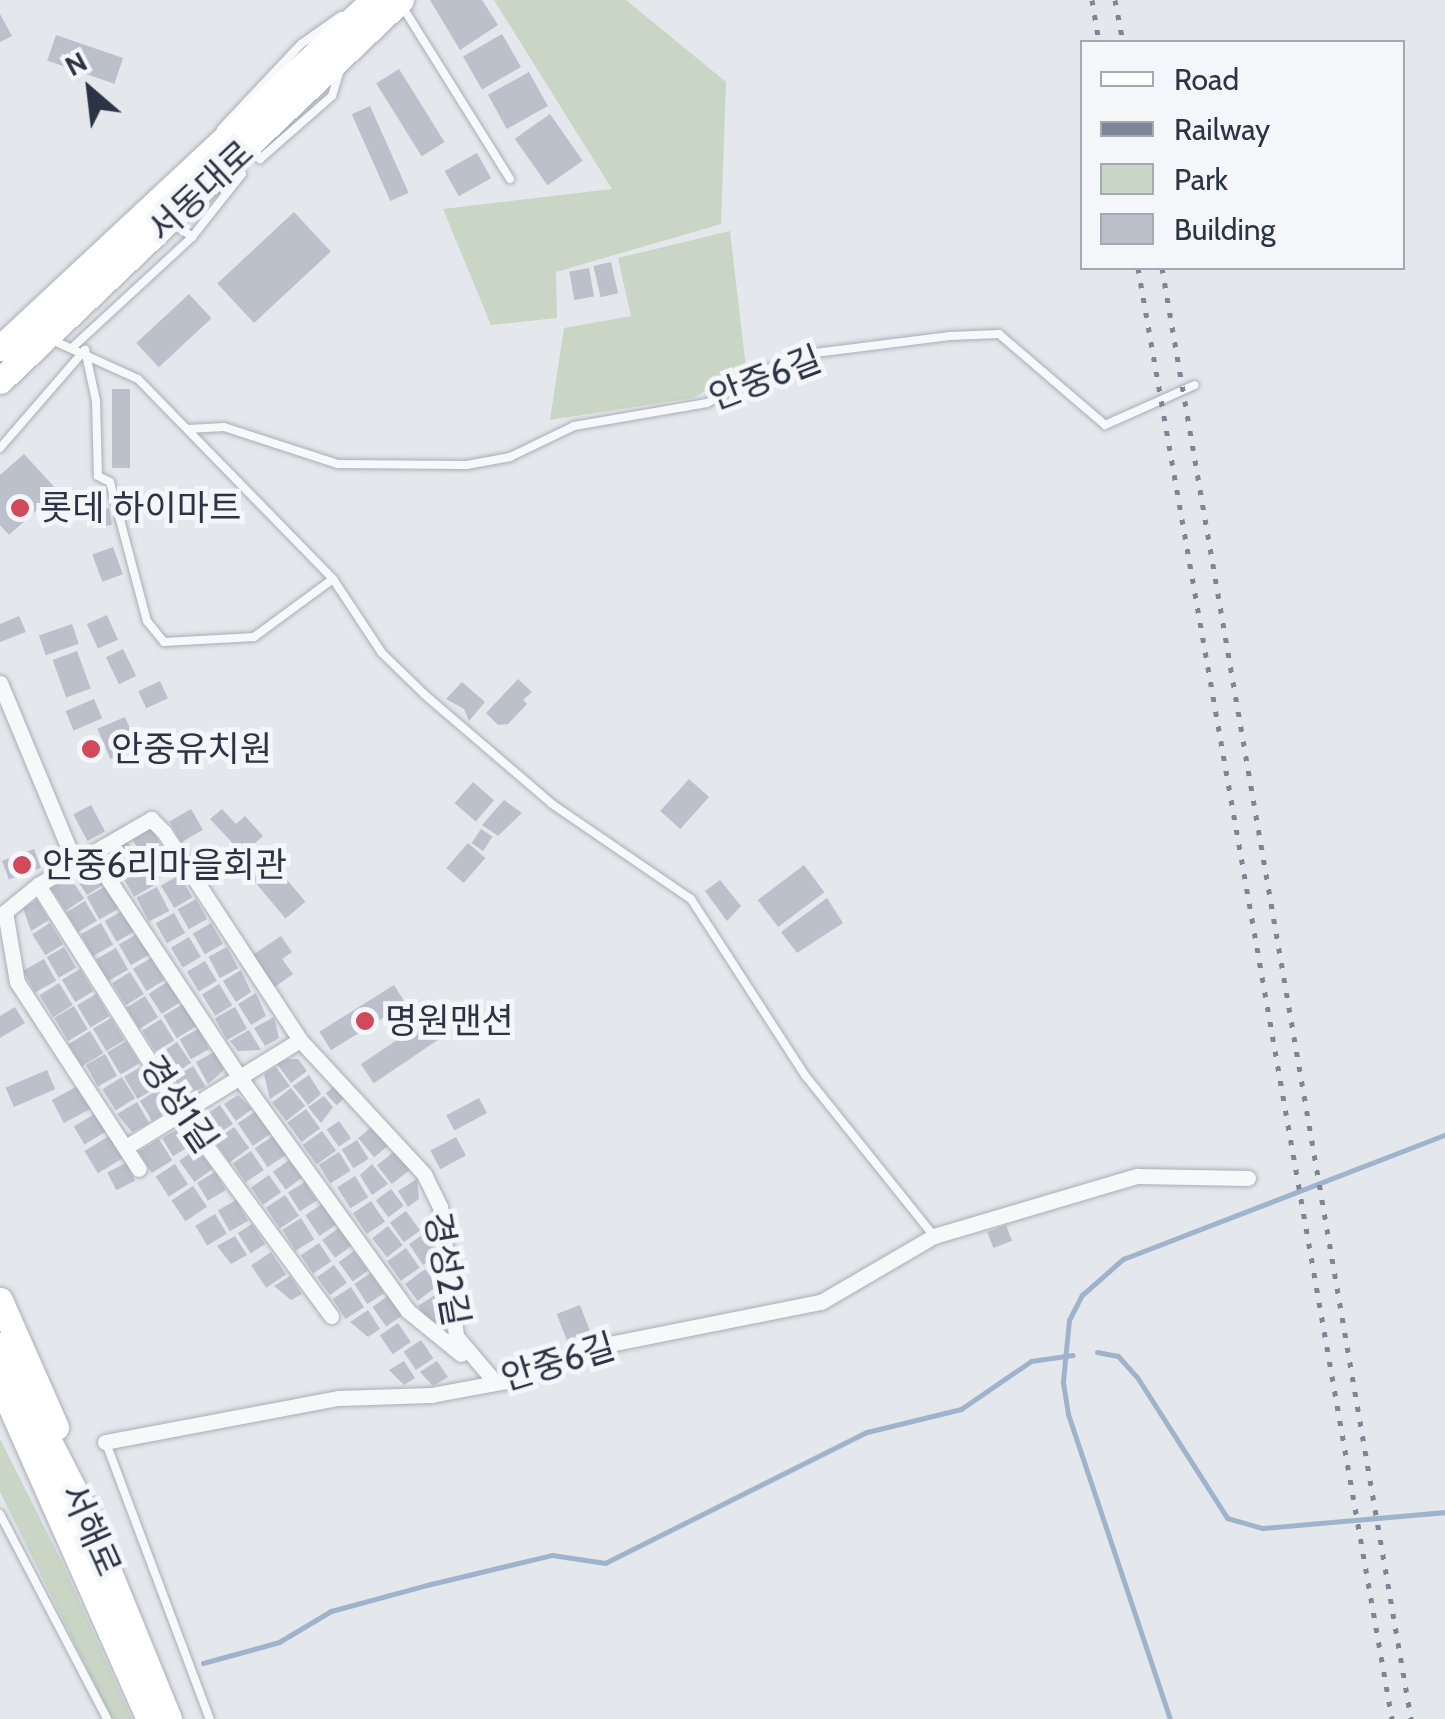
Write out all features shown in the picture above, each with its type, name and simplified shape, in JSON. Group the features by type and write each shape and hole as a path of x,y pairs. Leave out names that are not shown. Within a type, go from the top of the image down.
{"main road":[{"name":"서동대로","path":"0,348 372,0"},
{"name":"서동대로","path":"0,381 170,220 246,160 400,1"},
{"path":"0,1300 44,1391 81,1502"},
{"name":"서해로","path":"0,1346 81,1502 170,1719"},
{"name":"서해로","path":"0,1383 78,1549 149,1719"},
{"path":"0,1416 78,1549"}],"street":[{"path":"0,683 75,863"},
{"name":"경성2길","path":"75,863 150,819 300,1040 424,1174 440,1208 456,1336 495,1382"},
{"name":"경성2길","path":"92,853 240,1078 408,1311 495,1382"},
{"name":"경성1길","path":"75,863 38,884 5,912 17,982 126,1147"},
{"name":"경성1길","path":"38,884 182,1113 332,1316"},
{"path":"139,1168 126,1147 300,1040"},
{"name":"안중6길","path":"105,1442 338,1398 431,1395 559,1368 600,1346 821,1302 934,1236 1153,1172 1248,1178"}],"lane":[{"path":"400,1 510,179"},
{"path":"74,346 192,237 246,160"},
{"path":"170,220 192,237"},
{"name":"안중6길","path":"188,429 224,426 338,464 466,465 510,457 574,426 707,403 768,369 815,353 999,334 1106,425 1195,385"},
{"path":"45,338 85,350 138,379 332,579 382,653 426,695 552,804 690,899 805,1075 934,1236"},
{"path":"0,448 85,350"},
{"path":"85,350 96,400 98,476 110,482 147,621 164,642 254,637 332,579"},
{"path":"105,1442 210,1719"},
{"path":"0,1514 106,1719"}],"green space":[{"path":"494,0 626,0 726,82 721,224 556,272 557,318 491,325 443,209 612,189"},
{"path":"730,231 746,368 693,398 550,420 564,328 631,316 618,258"},
{"path":"0,1439 62,1562 132,1719 112,1719 0,1492"}],"building":[{"path":"430,0 482,0 498,25 460,50"},
{"path":"0,14 12,36 0,42"},
{"path":"502,34 521,67 482,89 463,56"},
{"path":"56,35 123,58 114,84 47,61"},
{"path":"399,69 445,142 422,156 376,83"},
{"path":"529,72 548,106 507,129 488,95"},
{"path":"370,106 409,193 390,201 352,114"},
{"path":"550,114 583,161 547,185 515,139"},
{"path":"477,153 491,178 459,196 445,171"},
{"path":"294,212 331,251 254,323 217,284"},
{"path":"611,262 618,293 601,297 593,266"},
{"path":"589,268 594,297 574,300 569,271"},
{"path":"189,294 212,318 159,367 136,343"},
{"path":"112,389 130,389 130,468 112,468"},
{"name":"롯데 하이마트","path":"24,454 58,491 9,535 0,525 0,475"},
{"path":"109,508 112,525 94,528 91,511"},
{"path":"113,547 123,574 102,582 92,555"},
{"path":"107,615 118,640 98,649 87,624"},
{"path":"19,616 26,632 0,642 0,624"},
{"path":"72,624 79,644 46,655 39,635"},
{"path":"123,649 136,676 119,684 106,657"},
{"path":"77,651 91,689 66,697 53,660"},
{"path":"518,679 532,692 523,700 527,704 508,724 498,725 486,713"},
{"path":"160,681 168,698 146,708 138,691"},
{"path":"462,682 485,702 469,721 464,709 446,699"},
{"path":"94,699 102,718 74,730 65,711"},
{"name":"안중유치원","path":"125,717 138,747 110,759 97,729"},
{"path":"689,779 709,797 680,829 660,811"},
{"path":"473,782 494,800 476,822 455,803"},
{"path":"504,800 522,813 498,836 482,825"},
{"path":"91,805 105,831 87,841 73,814"},
{"path":"191,809 203,830 181,842 169,822"},
{"path":"222,809 236,824 245,816 263,836 243,854 210,819"},
{"path":"151,827 162,848 143,859 132,837"},
{"path":"481,829 493,837 483,851 471,843"},
{"path":"127,841 140,862 122,874 108,853"},
{"path":"468,843 485,858 464,883 446,868"},
{"name":"안중6리마을회관","path":"34,849 41,868 9,879 2,861"},
{"path":"165,851 176,868 157,880 146,864"},
{"path":"90,861 105,884 87,895 72,872"},
{"path":"272,862 305,902 286,919 252,879"},
{"path":"143,864 155,885 134,897 122,876"},
{"path":"804,865 824,892 778,927 758,900"},
{"path":"179,875 192,897 174,908 161,886"},
{"path":"69,876 84,898 66,911 51,888"},
{"path":"720,880 741,906 727,921 705,891"},
{"path":"106,886 119,909 99,919 87,897"},
{"path":"157,887 169,911 149,921 137,897"},
{"path":"827,898 843,923 797,953 781,932"},
{"path":"196,899 207,919 189,929 178,909"},
{"path":"37,900 49,920 31,931 23,908"},
{"path":"85,901 97,921 78,932 66,912"},
{"path":"122,911 134,932 117,942 105,921"},
{"path":"174,913 185,933 167,943 156,923"},
{"path":"50,923 63,944 45,955 32,934"},
{"path":"101,923 113,945 93,956 81,934"},
{"path":"211,923 223,944 205,954 193,934"},
{"path":"137,934 149,955 131,965 119,944"},
{"path":"281,936 292,952 282,959 293,974 273,988 251,956"},
{"path":"189,937 201,957 183,968 171,948"},
{"path":"64,947 76,968 59,978 47,957"},
{"path":"227,947 238,968 220,978 208,957"},
{"path":"116,948 128,970 108,981 96,959"},
{"path":"151,958 164,980 146,991 133,969"},
{"path":"44,959 56,981 35,993 23,971"},
{"path":"205,961 217,981 199,992 187,972"},
{"path":"80,969 93,991 75,1002 62,980"},
{"path":"241,970 251,992 236,1002 223,981"},
{"path":"130,972 144,994 126,1005 112,983"},
{"path":"167,982 180,1002 162,1014 149,994"},
{"path":"59,983 73,1005 53,1017 39,995"},
{"path":"219,984 232,1005 215,1016 202,995"},
{"name":"명원맨션","path":"394,985 406,1004 331,1050 319,1032"},
{"path":"256,993 266,1016 251,1025 238,1004"},
{"path":"96,994 109,1016 91,1028 77,1005"},
{"path":"145,996 158,1017 140,1029 126,1008"},
{"path":"183,1004 196,1026 177,1038 163,1016"},
{"path":"74,1006 88,1029 68,1041 54,1018"},
{"path":"15,1007 25,1023 0,1038 0,1016"},
{"path":"235,1007 247,1029 227,1040 215,1018"},
{"path":"274,1017 279,1038 265,1046 254,1028"},
{"path":"111,1018 124,1040 106,1051 93,1029"},
{"path":"161,1019 174,1040 156,1052 142,1031"},
{"path":"428,1019 441,1038 374,1083 361,1064"},
{"path":"198,1029 209,1049 191,1059 180,1039"},
{"path":"249,1030 261,1050 238,1051 230,1041"},
{"path":"90,1031 103,1053 82,1066 69,1044"},
{"path":"126,1041 139,1063 121,1075 107,1052"},
{"path":"177,1042 191,1063 174,1074 160,1054"},
{"path":"214,1052 224,1070 208,1084 196,1062"},
{"path":"105,1054 117,1076 98,1087 86,1065"},
{"path":"298,1059 307,1071 291,1083 277,1064"},
{"path":"142,1066 155,1088 137,1099 124,1077"},
{"path":"193,1066 206,1087 183,1095 174,1078"},
{"path":"276,1067 290,1086 270,1099 264,1074"},
{"path":"47,1070 55,1089 14,1107 6,1088"},
{"path":"309,1075 321,1094 308,1105 293,1086"},
{"path":"122,1077 135,1098 116,1110 102,1089"},
{"path":"336,1084 347,1096 337,1105 326,1094"},
{"path":"80,1085 92,1108 64,1123 52,1100"},
{"path":"291,1088 305,1106 286,1121 272,1103"},
{"path":"157,1090 165,1112 152,1121 140,1101"},
{"path":"238,1095 252,1109 236,1121 224,1104"},
{"path":"324,1096 333,1107 321,1123 308,1107"},
{"path":"479,1098 487,1113 454,1130 446,1115"},
{"path":"137,1102 149,1123 132,1132 117,1114"},
{"path":"220,1105 233,1124 213,1137 200,1118"},
{"path":"306,1109 320,1128 301,1142 287,1123"},
{"path":"256,1111 271,1133 253,1146 238,1123"},
{"path":"96,1113 107,1131 85,1144 74,1126"},
{"path":"339,1121 351,1138 339,1147 327,1130"},
{"path":"375,1124 391,1143 374,1157 358,1138"},
{"path":"181,1127 192,1145 173,1156 162,1138"},
{"path":"234,1127 249,1148 230,1162 215,1141"},
{"path":"322,1131 336,1150 317,1165 303,1145"},
{"path":"111,1135 124,1157 98,1173 84,1151"},
{"path":"273,1136 286,1155 268,1167 255,1148"},
{"path":"456,1137 466,1156 440,1169 430,1151"},
{"path":"159,1139 172,1160 152,1173 139,1152"},
{"path":"357,1140 369,1159 353,1168 342,1150"},
{"path":"197,1148 212,1169 194,1182 179,1161"},
{"path":"251,1151 264,1170 246,1182 233,1163"},
{"path":"395,1151 410,1170 392,1184 377,1165"},
{"path":"339,1152 351,1171 330,1183 319,1165"},
{"path":"289,1160 302,1178 286,1190 273,1172"},
{"path":"126,1163 135,1181 116,1190 107,1173"},
{"path":"175,1164 188,1184 169,1197 156,1177"},
{"path":"372,1164 388,1184 372,1195 360,1175"},
{"path":"215,1172 226,1190 208,1201 197,1183"},
{"path":"269,1175 281,1192 263,1205 251,1188"},
{"path":"355,1176 368,1197 350,1208 337,1187"},
{"path":"417,1179 419,1199 408,1207 398,1191"},
{"path":"305,1182 317,1201 300,1211 288,1193"},
{"path":"193,1186 207,1207 185,1221 171,1201"},
{"path":"391,1189 404,1206 388,1217 376,1200"},
{"path":"285,1195 299,1216 280,1229 266,1208"},
{"path":"236,1200 248,1221 230,1231 218,1210"},
{"path":"371,1201 385,1222 367,1234 353,1213"},
{"path":"322,1204 336,1225 319,1236 305,1215"},
{"path":"406,1211 420,1230 404,1242 390,1223"},
{"path":"215,1214 227,1234 207,1246 195,1226"},
{"path":"301,1218 314,1239 296,1251 282,1230"},
{"path":"252,1224 265,1244 251,1253 238,1233"},
{"path":"1006,1225 1012,1241 993,1248 987,1232"},
{"path":"388,1226 403,1245 387,1257 372,1238"},
{"path":"340,1227 353,1245 335,1258 322,1240"},
{"path":"428,1231 438,1256 423,1265 409,1244"},
{"path":"235,1236 247,1255 231,1264 217,1246"},
{"path":"319,1243 331,1261 313,1274 301,1255"},
{"path":"406,1248 420,1268 401,1281 387,1261"},
{"path":"354,1251 368,1270 353,1282 339,1262"},
{"path":"271,1252 286,1274 266,1288 251,1265"},
{"path":"334,1265 347,1283 330,1295 317,1277"},
{"path":"425,1269 438,1286 418,1301 405,1284"},
{"path":"371,1273 384,1293 367,1304 354,1284"},
{"path":"290,1276 302,1294 291,1300 274,1286"},
{"path":"351,1287 364,1307 346,1319 333,1299"},
{"path":"438,1293 446,1316 433,1326 418,1306"},
{"path":"388,1296 402,1316 386,1327 372,1307"},
{"path":"580,1305 590,1331 567,1340 557,1314"},
{"path":"368,1310 380,1329 368,1337 350,1322"},
{"path":"398,1323 411,1342 393,1354 380,1335"},
{"path":"421,1340 433,1358 416,1370 404,1352"},
{"path":"404,1361 415,1378 404,1385 389,1370"},
{"path":"437,1361 448,1377 433,1386 420,1372"}],"waterway":[{"path":"1170,1719 1068,1414 1063,1381 1069,1320 1082,1295 1123,1259 1445,1135"},
{"path":"1097,1352 1118,1356 1137,1377 1227,1518 1263,1528 1445,1512"},
{"path":"203,1663 279,1642 331,1611 427,1585 552,1555 605,1563 867,1432 961,1409 1031,1361 1073,1355"}],"railway":[{"path":"1092,0 1099,40"},
{"path":"1115,0 1123,40"},
{"path":"1138,270 1392,1719"},
{"path":"1162,270 1411,1719"}],"place":[{"name":"롯데 하이마트","path":"20,508"},
{"name":"안중유치원","path":"91,749"},
{"name":"안중6리마을회관","path":"22,865"},
{"name":"명원맨션","path":"365,1021"}]}
